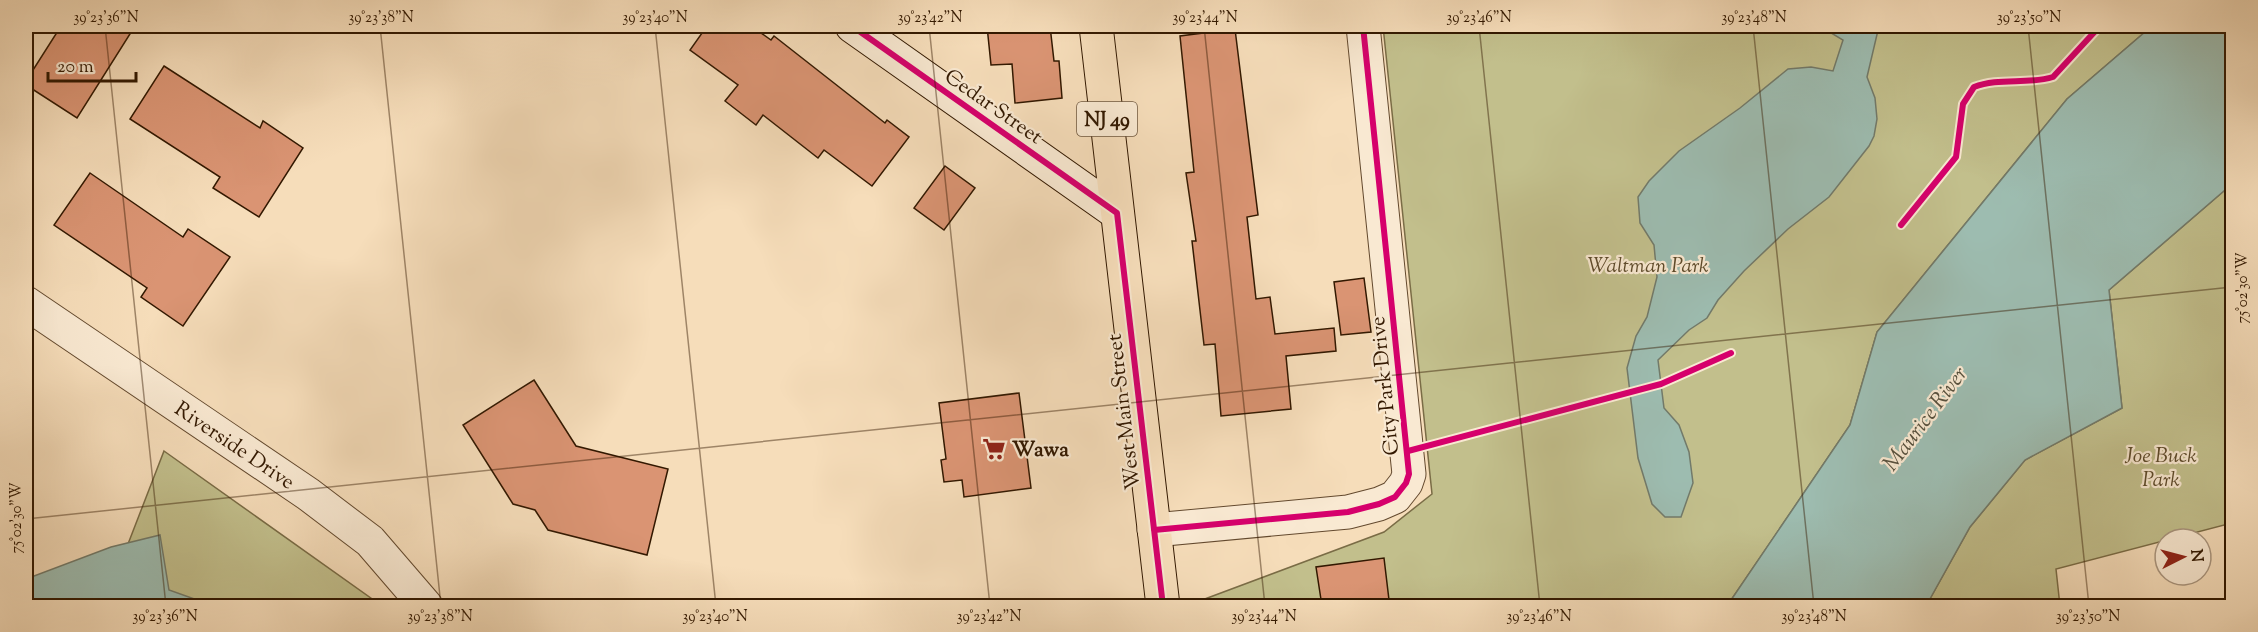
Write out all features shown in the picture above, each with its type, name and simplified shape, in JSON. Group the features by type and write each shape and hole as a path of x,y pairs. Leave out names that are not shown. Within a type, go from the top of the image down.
{"highway":[{"name":"West Main Street","path":"1096,26 1163,606"}],"street":[{"name":"Cedar Street","path":"852,26 1117,213"},
{"name":"City Park Drive","path":"1154,530 1348,512 1379,504 1395,497 1410,474 1363,26"},
{"name":"Riverside Drive","path":"26,303 308,494 370,541 426,606"}],"green space":[{"name":"Waltman Park","path":"1383,26 2152,26 2067,99 1877,332 1850,425 1727,606 1186,606 1384,532 1432,494"},
{"name":"Joe Buck Park","path":"2232,184 2232,523 2213,528 2153,527 2153,544 2056,569 2060,606 1926,606 1970,527 2025,460 2122,408 2109,290"},
{"path":"164,451 382,606 104,606"}],"water":[{"path":"1787,26 1879,26 1867,77 1875,98 1877,119 1874,136 1869,146 1829,197 1788,229 1744,271 1718,300 1707,318 1689,330 1658,360 1664,408 1679,425 1689,452 1693,483 1681,517 1665,517 1652,504 1638,458 1627,368 1636,336 1647,317 1657,277 1654,245 1640,223 1638,197 1649,181 1679,151 1740,108 1788,69 1811,67 1833,71 1843,40 1828,31"},
{"name":"Maurice River","path":"2152,26 2232,26 2232,184 2109,290 2122,408 2025,460 1970,527 1926,606 1727,606 1850,425 1877,332 2067,99"},
{"path":"160,535 169,590 214,606 26,606 26,579 111,547"}],"building":[{"path":"61,26 135,26 77,118 26,85 26,81"},
{"path":"707,26 751,26 771,40 774,36 885,123 887,120 909,137 872,186 824,150 818,158 763,115 756,125 725,101 738,85 690,50"},
{"path":"987,26 1050,26 1054,61 1059,61 1062,98 1015,103 1012,64 991,65"},
{"path":"1235,29 1258,215 1247,217 1256,299 1270,297 1275,334 1334,328 1336,351 1286,356 1291,409 1221,416 1215,344 1204,345 1192,241 1196,241 1186,173 1194,172 1180,36"},
{"path":"164,66 260,128 263,121 303,148 259,217 213,188 220,177 130,119"},
{"path":"945,166 975,188 944,230 914,208"},
{"path":"90,173 183,237 188,229 230,257 183,326 141,297 147,288 54,225"},
{"path":"1364,278 1371,332 1341,335 1334,282"},
{"path":"534,380 576,446 668,469 647,555 548,530 535,510 513,504 463,425"},
{"path":"1019,393 1031,488 964,497 962,480 944,482 941,460 946,459 939,403"},
{"path":"1384,558 1389,600 1322,606 1316,567"}],"cycle path":[{"path":"852,26 1117,213 1163,606"},
{"path":"1154,530 1348,512 1379,504 1395,497 1406,483 1409,474 1363,26"},
{"path":"1901,225 1956,157 1963,104 1974,87 1993,82 2033,81 2053,77 2100,26"},
{"path":"1408,451 1661,384 1731,353"}],"place":[{"name":"Wawa","path":"994,449"}]}
